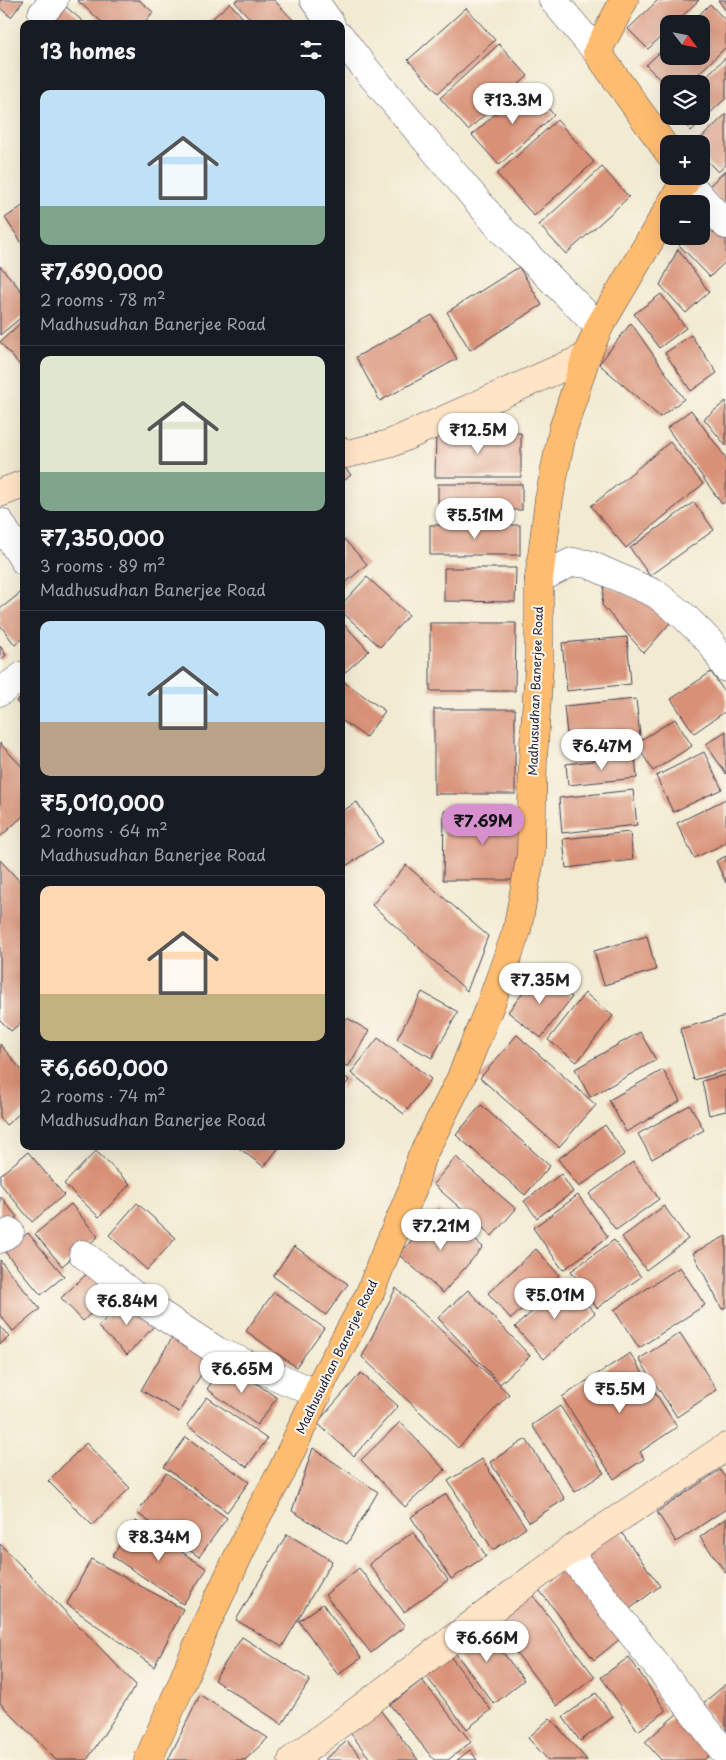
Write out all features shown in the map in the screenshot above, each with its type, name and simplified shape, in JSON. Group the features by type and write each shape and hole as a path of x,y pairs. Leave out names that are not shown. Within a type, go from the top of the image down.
{"main road":[{"path":"624,0 597,52 660,140"},
{"name":"Madhusudhan Banerjee Road","path":"148,1760 205,1627 256,1518 282,1471 326,1374 370,1293 413,1188 422,1158 460,1080 491,1003 517,930 531,854 539,665 539,579 549,499 562,438 586,357 599,327 660,223"}],"street":[{"path":"314,0 328,20"},
{"path":"553,0 597,52"},
{"path":"345,42 501,229 599,327"},
{"path":"691,185 726,225"},
{"path":"345,453 389,444 586,357"},
{"path":"0,493 20,486"},
{"path":"0,522 20,554"},
{"path":"539,579 572,562 588,564 656,594 685,616 712,644 726,668"},
{"path":"0,692 20,678"},
{"path":"83,1254 145,1304 217,1351 318,1394"},
{"path":"292,1760 568,1552 726,1447"},
{"path":"568,1552 726,1754"}],"building":[{"path":"0,0 24,0 11,17 0,8"},
{"path":"58,0 81,20 40,20"},
{"path":"77,0 139,0 153,12 146,20 100,20"},
{"path":"236,0 274,0 293,20 251,20 235,2"},
{"path":"658,0 699,0 683,15 660,15 660,38 648,49 628,29"},
{"path":"718,0 726,0 726,11"},
{"path":"230,3 245,20 211,20"},
{"path":"710,4 726,21 726,47 710,63 710,15 699,15"},
{"path":"466,8 495,40 438,93 408,60"},
{"path":"499,44 528,76 468,130 440,98"},
{"path":"660,52 660,65 708,65 697,75 660,75 660,80 646,65"},
{"path":"726,57 726,98 710,113 710,75 707,75"},
{"path":"527,85 554,115 499,165 472,135"},
{"path":"726,114 726,165 718,172 710,164 710,135 704,135"},
{"path":"557,120 594,162 534,216 497,174"},
{"path":"685,125 697,125 691,131"},
{"path":"602,167 629,197 566,254 539,225"},
{"path":"726,170 726,206 708,187"},
{"path":"20,208 20,240 5,218"},
{"path":"710,220 726,237 726,261 710,277 679,245 710,245"},
{"path":"678,249 709,292 686,313 660,285"},
{"path":"0,266 20,289 20,318 0,335"},
{"path":"519,267 542,305 470,350 447,312"},
{"path":"661,294 686,328 659,348 634,314"},
{"path":"432,315 457,359 380,401 356,357"},
{"path":"631,323 684,399 660,417 599,364"},
{"path":"20,324 20,365 0,342"},
{"path":"691,335 717,373 691,391 665,353"},
{"path":"726,401 726,446 704,419"},
{"path":"691,410 726,458 726,501 722,504 667,428"},
{"path":"436,433 521,433 521,477 435,477"},
{"path":"670,442 703,484 626,548 591,506"},
{"path":"345,468 351,475 345,480"},
{"path":"438,484 522,484 522,510 438,510"},
{"path":"694,502 714,530 650,576 630,548"},
{"path":"430,525 520,525 520,555 430,555"},
{"path":"345,540 367,564 345,583"},
{"path":"444,568 516,568 515,602 444,601"},
{"path":"367,577 409,615 380,647 345,615 345,601"},
{"path":"604,585 676,616 644,653 602,605"},
{"path":"20,593 20,641 15,645 0,625 0,609"},
{"path":"430,623 516,623 515,691 430,691"},
{"path":"345,625 369,651 345,672"},
{"path":"627,637 631,684 567,691 562,643"},
{"path":"0,646 6,655 0,660"},
{"path":"711,672 726,694 726,711 694,733 671,699"},
{"path":"345,683 385,711 366,737 345,723"},
{"path":"20,698 20,706 16,701"},
{"path":"636,699 640,736 568,744 564,706"},
{"path":"434,709 515,709 515,794 434,794"},
{"path":"675,719 692,746 653,771 636,743"},
{"path":"726,731 726,774 706,744"},
{"path":"0,743 20,765 20,819 0,837"},
{"path":"704,752 722,789 673,812 656,776"},
{"path":"635,756 637,778 568,785 566,764"},
{"path":"633,790 637,825 562,833 559,798"},
{"path":"726,799 726,843 694,858 677,823"},
{"path":"357,802 383,842 345,866 345,810"},
{"path":"444,811 522,811 522,880 443,880"},
{"path":"630,832 633,860 566,868 563,839"},
{"path":"726,856 726,883 716,861"},
{"path":"0,860 20,882 20,1023 11,1031 0,1020"},
{"path":"406,865 488,936 467,991 372,905"},
{"path":"647,936 656,970 604,985 594,951"},
{"path":"539,972 572,997 541,1038 508,1012"},
{"path":"422,992 458,1012 432,1058 397,1039"},
{"path":"585,993 613,1016 577,1062 548,1040"},
{"path":"726,1016 726,1071 694,1080 680,1029"},
{"path":"347,1018 369,1031 348,1067 345,1065 345,1022"},
{"path":"640,1032 656,1060 590,1097 575,1069"},
{"path":"517,1035 596,1105 559,1147 480,1078"},
{"path":"378,1038 431,1079 404,1114 351,1073"},
{"path":"0,1044 20,1068 20,1113 6,1125 0,1118"},
{"path":"663,1070 680,1101 626,1132 609,1100"},
{"path":"726,1075 726,1111 709,1115 702,1081"},
{"path":"345,1077 349,1080 345,1086"},
{"path":"481,1105 550,1166 525,1195 456,1135"},
{"path":"690,1105 704,1130 652,1159 638,1134"},
{"path":"605,1125 625,1154 579,1187 558,1159"},
{"path":"241,1150 277,1150 264,1167"},
{"path":"96,1151 130,1184 99,1217 64,1184"},
{"path":"28,1152 64,1195 32,1222 0,1183 0,1175"},
{"path":"456,1157 516,1209 492,1236 433,1184"},
{"path":"633,1162 659,1199 616,1230 589,1194"},
{"path":"561,1174 573,1192 537,1218 524,1201"},
{"path":"578,1195 608,1237 563,1270 533,1228"},
{"path":"0,1196 17,1217 0,1231"},
{"path":"137,1203 176,1238 147,1270 109,1235"},
{"path":"71,1204 98,1237 62,1266 35,1234"},
{"path":"664,1206 688,1239 646,1270 622,1237"},
{"path":"439,1209 483,1247 443,1293 399,1255"},
{"path":"28,1233 64,1276 41,1295 5,1252"},
{"path":"726,1236 726,1307 722,1309 693,1253"},
{"path":"614,1240 641,1277 597,1308 571,1271"},
{"path":"294,1246 348,1284 326,1315 273,1276"},
{"path":"536,1249 559,1275 511,1319 488,1293"},
{"path":"0,1260 40,1309 13,1331 0,1315"},
{"path":"680,1267 705,1305 639,1348 614,1310"},
{"path":"92,1269 114,1292 83,1321 61,1298"},
{"path":"566,1281 595,1313 544,1359 515,1327"},
{"path":"396,1288 509,1394 458,1448 362,1357"},
{"path":"468,1290 530,1356 500,1384 438,1318"},
{"path":"274,1292 324,1328 296,1367 246,1331"},
{"path":"128,1296 156,1324 127,1355 98,1327"},
{"path":"0,1326 9,1337 0,1344"},
{"path":"176,1331 213,1354 179,1412 141,1390"},
{"path":"680,1333 717,1390 677,1417 639,1359"},
{"path":"630,1353 677,1427 640,1452 644,1459 614,1479 562,1397"},
{"path":"226,1362 277,1398 257,1425 207,1389"},
{"path":"361,1373 398,1406 354,1456 317,1423"},
{"path":"207,1397 267,1439 247,1467 187,1425"},
{"path":"560,1406 604,1473 575,1492 532,1425"},
{"path":"400,1422 445,1470 405,1507 361,1460"},
{"path":"186,1437 249,1482 227,1512 164,1467"},
{"path":"526,1439 565,1499 529,1522 490,1462"},
{"path":"86,1443 130,1488 92,1525 48,1481"},
{"path":"313,1448 378,1492 347,1544 292,1511"},
{"path":"482,1459 526,1528 493,1550 448,1481"},
{"path":"720,1470 726,1479 726,1509 676,1542 657,1512"},
{"path":"166,1473 227,1518 199,1557 137,1513"},
{"path":"446,1494 486,1556 451,1579 411,1517"},
{"path":"726,1518 726,1573 700,1537"},
{"path":"136,1521 207,1569 183,1604 112,1556"},
{"path":"618,1528 660,1586 623,1614 580,1557"},
{"path":"413,1532 448,1580 404,1612 369,1564"},
{"path":"287,1534 332,1561 282,1647 236,1620"},
{"path":"0,1544 136,1685 87,1760 56,1760 0,1703"},
{"path":"91,1559 183,1609 154,1667 67,1604"},
{"path":"571,1564 626,1634 594,1660 539,1590"},
{"path":"359,1568 405,1626 371,1653 325,1595"},
{"path":"531,1593 595,1677 557,1706 493,1622"},
{"path":"323,1604 361,1658 338,1675 299,1621"},
{"path":"480,1623 524,1680 494,1704 450,1646"},
{"path":"242,1637 310,1680 282,1724 214,1680"},
{"path":"447,1652 491,1710 467,1729 422,1671"},
{"path":"629,1657 666,1711 638,1731 601,1677"},
{"path":"422,1680 471,1742 448,1760 434,1760 390,1705"},
{"path":"726,1684 726,1736 701,1705"},
{"path":"596,1693 613,1717 580,1741 563,1717"},
{"path":"200,1695 268,1738 245,1760 168,1760"},
{"path":"378,1707 418,1760 371,1760 348,1730"},
{"path":"679,1712 714,1751 704,1760 661,1760 645,1742"},
{"path":"550,1718 587,1760 548,1760 528,1738"},
{"path":"347,1741 363,1760 324,1760"},
{"path":"470,1750 477,1760 457,1760"}]}
